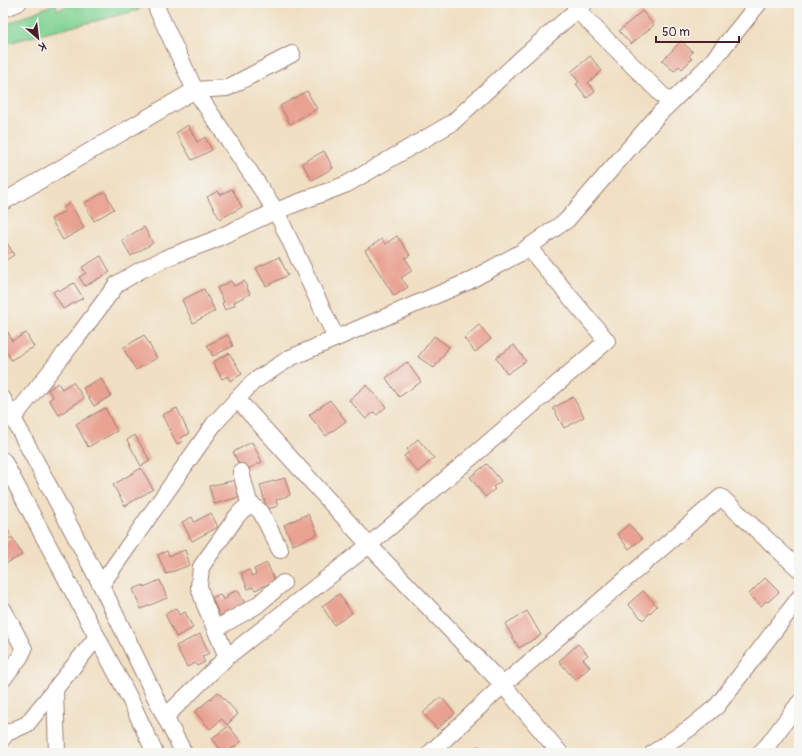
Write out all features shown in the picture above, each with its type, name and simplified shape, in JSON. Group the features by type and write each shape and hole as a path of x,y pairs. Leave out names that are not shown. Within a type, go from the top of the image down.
{"street":[{"path":"3,9 18,3"},
{"path":"158,3 157,9 195,90 276,211 336,338"},
{"path":"101,585 214,424 253,382 290,358 467,282 528,247 567,220 659,114 709,65 759,3"},
{"path":"13,418 76,339 117,284 166,258 211,241 276,211 347,184 452,123 579,5 670,103"},
{"path":"3,202 195,90 227,88 292,54"},
{"path":"165,717 227,657 370,545 607,341 528,247"},
{"path":"3,399 101,585 184,753"},
{"path":"237,399 370,545 503,684 560,753"},
{"path":"3,460 129,697 155,753"},
{"path":"241,472 250,506"},
{"path":"430,753 503,684 721,497 799,569"},
{"path":"227,657 200,587 201,567 242,510 250,506 254,506 261,512 280,550"},
{"path":"215,629 256,606 283,583"},
{"path":"653,753 690,728 717,706 799,598"},
{"path":"3,608 24,650 3,679"},
{"path":"3,737 7,733 27,724 97,637"},
{"path":"55,690 57,753"},
{"path":"760,753 767,746 799,703"}],"green space":[{"path":"56,3 57,10 76,3 139,3 139,10 3,44 3,26"}],"building":[{"path":"642,11 654,25 631,44 619,31"},
{"path":"681,41 693,52 689,56 692,59 682,69 679,66 674,71 662,61"},
{"path":"590,56 602,71 588,83 595,91 587,98 576,84 579,82 571,72"},
{"path":"307,91 317,109 290,124 280,106"},
{"path":"188,125 197,142 205,137 212,150 192,160 176,133"},
{"path":"324,151 333,168 312,180 302,163"},
{"path":"232,189 242,207 220,219 207,197 218,191 220,195"},
{"path":"105,192 114,209 94,221 84,203"},
{"path":"70,203 84,228 63,240 51,219 65,211 63,208"},
{"path":"144,227 153,243 131,256 122,240"},
{"path":"3,236 14,255 3,262"},
{"path":"397,236 410,255 405,258 413,270 401,278 408,287 394,296 365,250 382,239 385,244"},
{"path":"101,256 110,272 85,286 79,277 86,273 82,267"},
{"path":"279,257 288,275 266,286 256,268"},
{"path":"231,281 234,286 244,281 250,294 234,302 235,305 225,310 222,303 224,302 217,288"},
{"path":"74,283 83,298 63,309 53,292 58,289 60,291"},
{"path":"204,289 215,311 193,323 182,300"},
{"path":"479,325 491,339 475,352 464,338"},
{"path":"8,332 12,341 26,333 34,347 11,360 3,345 3,335"},
{"path":"144,335 157,358 136,370 123,348"},
{"path":"228,335 233,346 213,356 207,345"},
{"path":"434,336 449,347 434,368 418,357"},
{"path":"514,345 526,361 507,374 496,358"},
{"path":"229,353 242,374 230,381 228,376 222,379 213,362"},
{"path":"407,362 421,382 399,397 386,378"},
{"path":"101,378 111,396 94,406 83,388"},
{"path":"73,382 84,398 59,415 49,400 53,397 48,390 58,383 62,389"},
{"path":"366,385 386,407 377,415 374,412 366,419 349,400"},
{"path":"573,397 584,417 564,428 553,408"},
{"path":"330,400 346,421 326,436 309,415"},
{"path":"105,408 117,431 88,447 76,424"},
{"path":"177,408 189,434 180,438 182,442 177,444 162,415"},
{"path":"135,435 150,461 141,466 127,440"},
{"path":"418,439 434,458 418,472 404,456 409,452 407,449"},
{"path":"252,442 262,462 248,469 241,469 233,452"},
{"path":"487,464 501,481 493,487 495,489 485,497 470,477"},
{"path":"141,468 153,489 125,506 113,485"},
{"path":"285,478 290,495 276,500 278,506 267,509 260,485"},
{"path":"236,480 240,497 214,504 209,486"},
{"path":"211,513 218,527 192,541 182,522 192,517 194,522"},
{"path":"308,514 318,534 293,545 284,525"},
{"path":"3,521 9,533 3,536"},
{"path":"629,524 642,539 629,549 617,534"},
{"path":"12,537 22,555 3,565 3,542"},
{"path":"185,550 190,565 166,574 158,555 167,551 169,556"},
{"path":"267,563 275,581 255,590 253,587 248,589 241,573 249,570 252,576 256,574 254,569"},
{"path":"765,578 779,592 761,606 749,594"},
{"path":"160,580 167,598 141,609 133,589 144,585 144,587"},
{"path":"238,590 245,604 220,616 212,598 220,594 223,600 228,597 227,595"},
{"path":"643,591 657,606 643,620 628,604"},
{"path":"339,594 352,613 334,625 322,606"},
{"path":"176,608 179,615 185,612 193,628 176,637 165,614"},
{"path":"527,611 541,635 519,648 505,624"},
{"path":"200,634 209,653 202,657 205,662 197,666 195,663 187,667 176,646"},
{"path":"578,644 588,655 583,659 590,667 575,680 559,661"},
{"path":"218,692 238,714 227,725 222,719 210,729 195,712"},
{"path":"441,697 455,713 437,729 423,713"},
{"path":"229,726 241,742 226,753 223,753 212,738"},
{"path":"477,746 484,753 470,753"}]}
